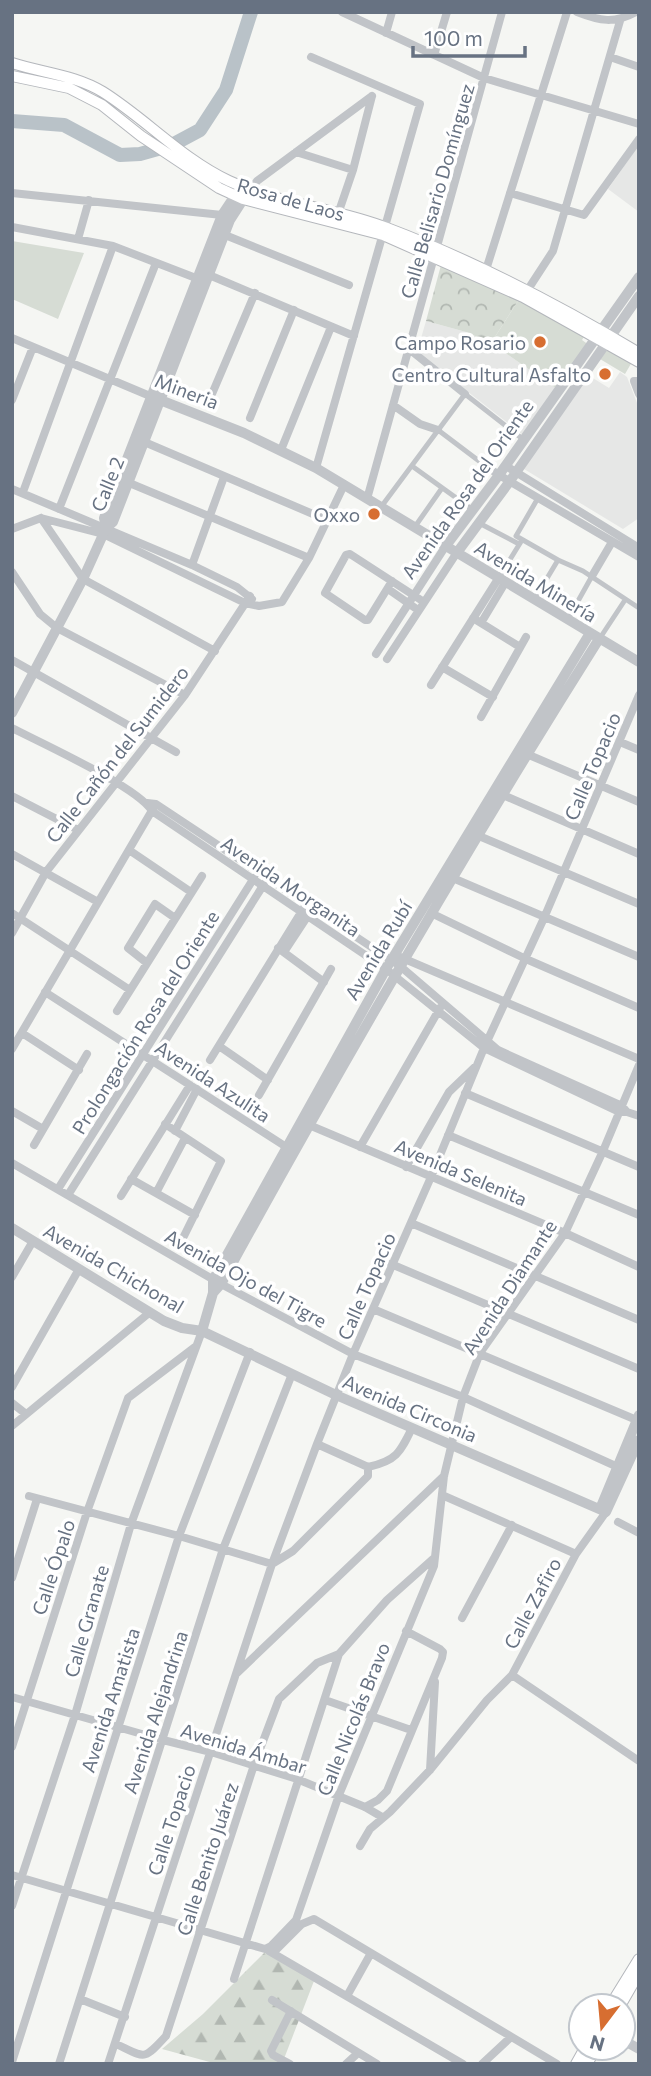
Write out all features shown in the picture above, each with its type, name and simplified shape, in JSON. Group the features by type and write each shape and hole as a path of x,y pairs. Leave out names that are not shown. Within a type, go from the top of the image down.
{"main road":[{"path":"12,63 72,78 102,91 145,131"},
{"path":"12,76 69,89 145,131"},
{"name":"Rosa de Laos","path":"145,131 197,169 246,190 384,231"},
{"name":"Rosa de Laos","path":"246,190 338,214 384,231"},
{"path":"384,231 525,294 603,337 639,353"},
{"path":"603,337 639,362"},
{"path":"619,1992 639,1959"},
{"path":"628,1992 639,1973"}],"street":[{"path":"342,12 484,78 639,124"},
{"path":"386,33 392,12"},
{"path":"435,55 447,12"},
{"name":"Calle Belisario Domínguez","path":"367,499 502,12"},
{"path":"485,275 567,12"},
{"path":"576,12 604,20 620,20 636,12"},
{"path":"525,294 552,251 620,20"},
{"path":"311,57 419,104 316,468"},
{"path":"610,57 639,67"},
{"path":"338,214 353,170 374,85"},
{"path":"12,193 226,218 246,190 372,96"},
{"path":"510,193 584,215 639,139"},
{"path":"296,152 353,170"},
{"path":"78,239 89,200"},
{"name":"Calle 2","path":"204,279 225,235 226,218"},
{"name":"Calle 2","path":"104,531 104,518 204,279 226,218"},
{"path":"12,228 113,246 204,279 255,293 354,336"},
{"path":"225,235 349,285"},
{"path":"23,492 113,246"},
{"path":"59,509 156,263"},
{"name":"Avenida Rosa del Oriente","path":"387,659 456,554 516,472 639,277"},
{"path":"209,401 255,293"},
{"name":"Avenida Rosa del Oriente","path":"376,654 445,547 524,440 603,337 637,303"},
{"path":"250,418 294,310"},
{"path":"281,450 331,327"},
{"name":"Mineria","path":"12,338 244,433 316,468 344,485"},
{"path":"12,400 33,347"},
{"path":"409,349 524,440"},
{"path":"639,381 634,381 639,394"},
{"path":"382,508 465,394"},
{"name":"Calle 2","path":"104,531 113,522 155,398"},
{"path":"393,405 420,424 438,430 499,475 639,558"},
{"path":"142,442 327,520"},
{"path":"412,466 473,510"},
{"path":"506,466 638,546"},
{"path":"192,565 224,477"},
{"path":"127,482 309,558"},
{"path":"12,489 259,606 282,602 309,558 344,485"},
{"name":"Avenida Minería","path":"344,485 638,660"},
{"path":"414,528 442,488"},
{"path":"12,495 23,492"},
{"path":"520,542 516,536 538,498"},
{"path":"41,518 83,579 215,651"},
{"path":"12,529 41,518 104,531 192,565 248,600"},
{"path":"479,523 592,576 639,608"},
{"path":"12,713 83,579 104,531"},
{"path":"431,685 502,581 520,542"},
{"path":"567,620 612,542"},
{"path":"390,585 365,620 325,593 348,554 421,606"},
{"path":"534,600 558,560"},
{"path":"12,572 40,614 57,628 185,695"},
{"name":"Calle Cañón del Sumidero","path":"12,933 16,915 46,872 185,695 248,600"},
{"path":"599,639 625,600"},
{"path":"477,621 520,647"},
{"name":"Avenida Rubí","path":"196,1347 217,1282 395,964 523,752 590,633"},
{"path":"481,718 526,637"},
{"name":"Avenida Rubí","path":"395,964 431,913 448,876 479,836 503,795 523,752 599,639"},
{"path":"12,660 176,752"},
{"path":"442,667 493,697"},
{"name":"Calle Topacio","path":"108,2064 272,1564 336,1395 485,1045 526,959 639,695"},
{"name":"Avenida Morganita","path":"12,728 115,782 310,905 395,964 443,1003 485,1045"},
{"path":"620,742 639,750"},
{"path":"523,752 639,802"},
{"path":"503,795 639,854"},
{"path":"12,796 78,830"},
{"path":"12,1049 17,1036 129,850 152,806"},
{"name":"Avenida Morganita","path":"152,806 262,887 304,914 395,964 438,1012 485,1045"},
{"path":"479,836 639,904"},
{"path":"129,850 191,892"},
{"path":"12,854 98,902"},
{"name":"Prolongación Rosa del Oriente","path":"58,1189 258,872"},
{"path":"117,1011 202,876"},
{"path":"448,876 639,957"},
{"name":"Prolongación Rosa del Oriente","path":"68,1195 268,878"},
{"path":"147,963 128,948 155,904 175,918"},
{"path":"210,1060 310,905"},
{"path":"431,913 526,959 639,1008"},
{"path":"16,915 70,948 130,990"},
{"path":"281,950 324,982"},
{"path":"395,964 506,1003 639,1059"},
{"path":"199,966 208,972"},
{"path":"259,1095 331,970"},
{"name":"Avenida Azulita","path":"45,992 290,1150"},
{"path":"360,1147 443,1003"},
{"path":"17,1036 79,1070"},
{"path":"485,1045 639,1116"},
{"path":"219,1046 268,1080"},
{"name":"Avenida Rubí","path":"290,1150 309,1125 345,1052"},
{"path":"34,1145 87,1054"},
{"path":"406,1167 449,1092 477,1065"},
{"name":"Avenida Diamante","path":"442,1495 463,1396 480,1353 565,1233 623,1110 639,1065"},
{"path":"121,1196 166,1124 193,1087"},
{"path":"175,1130 193,1087"},
{"path":"465,1093 639,1167"},
{"path":"12,1111 43,1129"},
{"path":"166,1124 221,1161 184,1236"},
{"name":"Avenida Selenita","path":"309,1125 639,1267"},
{"path":"448,1135 639,1215"},
{"path":"156,1193 185,1138"},
{"name":"Avenida Ojo del Tigre","path":"12,1163 217,1282 353,1354 463,1396 622,1469"},
{"path":"131,1180 195,1215"},
{"path":"411,1223 639,1320"},
{"name":"Avenida Chichonal","path":"12,1228 149,1313 182,1328 202,1331"},
{"path":"12,1277 33,1241"},
{"path":"391,1264 639,1369"},
{"path":"12,1387 79,1269"},
{"path":"373,1309 638,1419 622,1469"},
{"path":"12,1426 149,1313"},
{"name":"Avenida Circonia","path":"202,1331 336,1395 603,1511"},
{"name":"Calle Ópalo","path":"12,1747 87,1512 128,1398 196,1347"},
{"name":"Calle Granate","path":"12,1906 17,1876 75,1715 131,1524 196,1347"},
{"name":"Avenida Amatista","path":"12,2062 179,1536 250,1352"},
{"name":"Avenida Alejandrina","path":"60,2064 223,1549 292,1374"},
{"path":"12,1403 26,1415"},
{"path":"317,1444 368,1467 387,1463 399,1454 412,1428"},
{"path":"603,1511 639,1440"},
{"path":"12,1578 33,1497 272,1564 293,1551 368,1476 368,1467"},
{"path":"235,1675 444,1476"},
{"path":"442,1495 576,1553"},
{"name":"Calle Nicolás Bravo","path":"270,1949 296,1920 339,1795 434,1566 442,1495"},
{"name":"Calle Zafiro","path":"603,1511 576,1553 512,1675 639,1761"},
{"path":"618,1522 639,1533"},
{"path":"462,1618 512,1525"},
{"path":"234,1979 339,1654 387,1600 433,1559"},
{"path":"365,1807 387,1791 443,1652 406,1631"},
{"name":"Calle Benito Juárez","path":"116,2044 142,2056 150,2054 166,2036 254,1765 279,1699 317,1663 339,1654"},
{"path":"430,1770 435,1675"},
{"path":"360,1846 370,1829 430,1770 487,1700 512,1675"},
{"name":"Avenida Ámbar","path":"12,1697 254,1765 339,1795 382,1817"},
{"path":"325,1700 411,1730"},
{"path":"17,1876 270,1949 463,2064"},
{"path":"270,1949 302,1924 311,1919 316,1920 556,2064"},
{"path":"347,1996 371,1953"},
{"path":"80,1998 125,2017"},
{"path":"272,2000 377,2064"},
{"path":"290,2011 271,2047 273,2055 290,2064"},
{"path":"482,2064 511,2037"},
{"path":"346,2064 358,2053"}],"shaded area":[{"path":"639,145 639,212 608,189"},
{"path":"426,321 466,332 491,343 557,389 523,435 417,352"},
{"path":"620,372 627,377 639,408 639,518 623,529 524,469 588,375 609,388"}],"green space":[{"path":"12,241 84,253 58,319 12,299"},
{"path":"441,265 520,298 491,343 466,332 426,321"},
{"name":"Campo Rosario","path":"520,298 585,335 582,340 589,345 557,389 491,343"},
{"path":"608,347 632,362 625,374 600,359"},
{"path":"265,1952 314,1981 282,2064 217,2064 162,2049 203,2014"}],"waterway":[{"path":"12,121 64,125 120,155 140,154 172,145 200,130 226,90 251,12"}],"place":[{"name":"Campo Rosario","path":"540,342"},
{"name":"Centro Cultural Asfalto","path":"605,374"},
{"name":"Oxxo","path":"374,514"}]}
